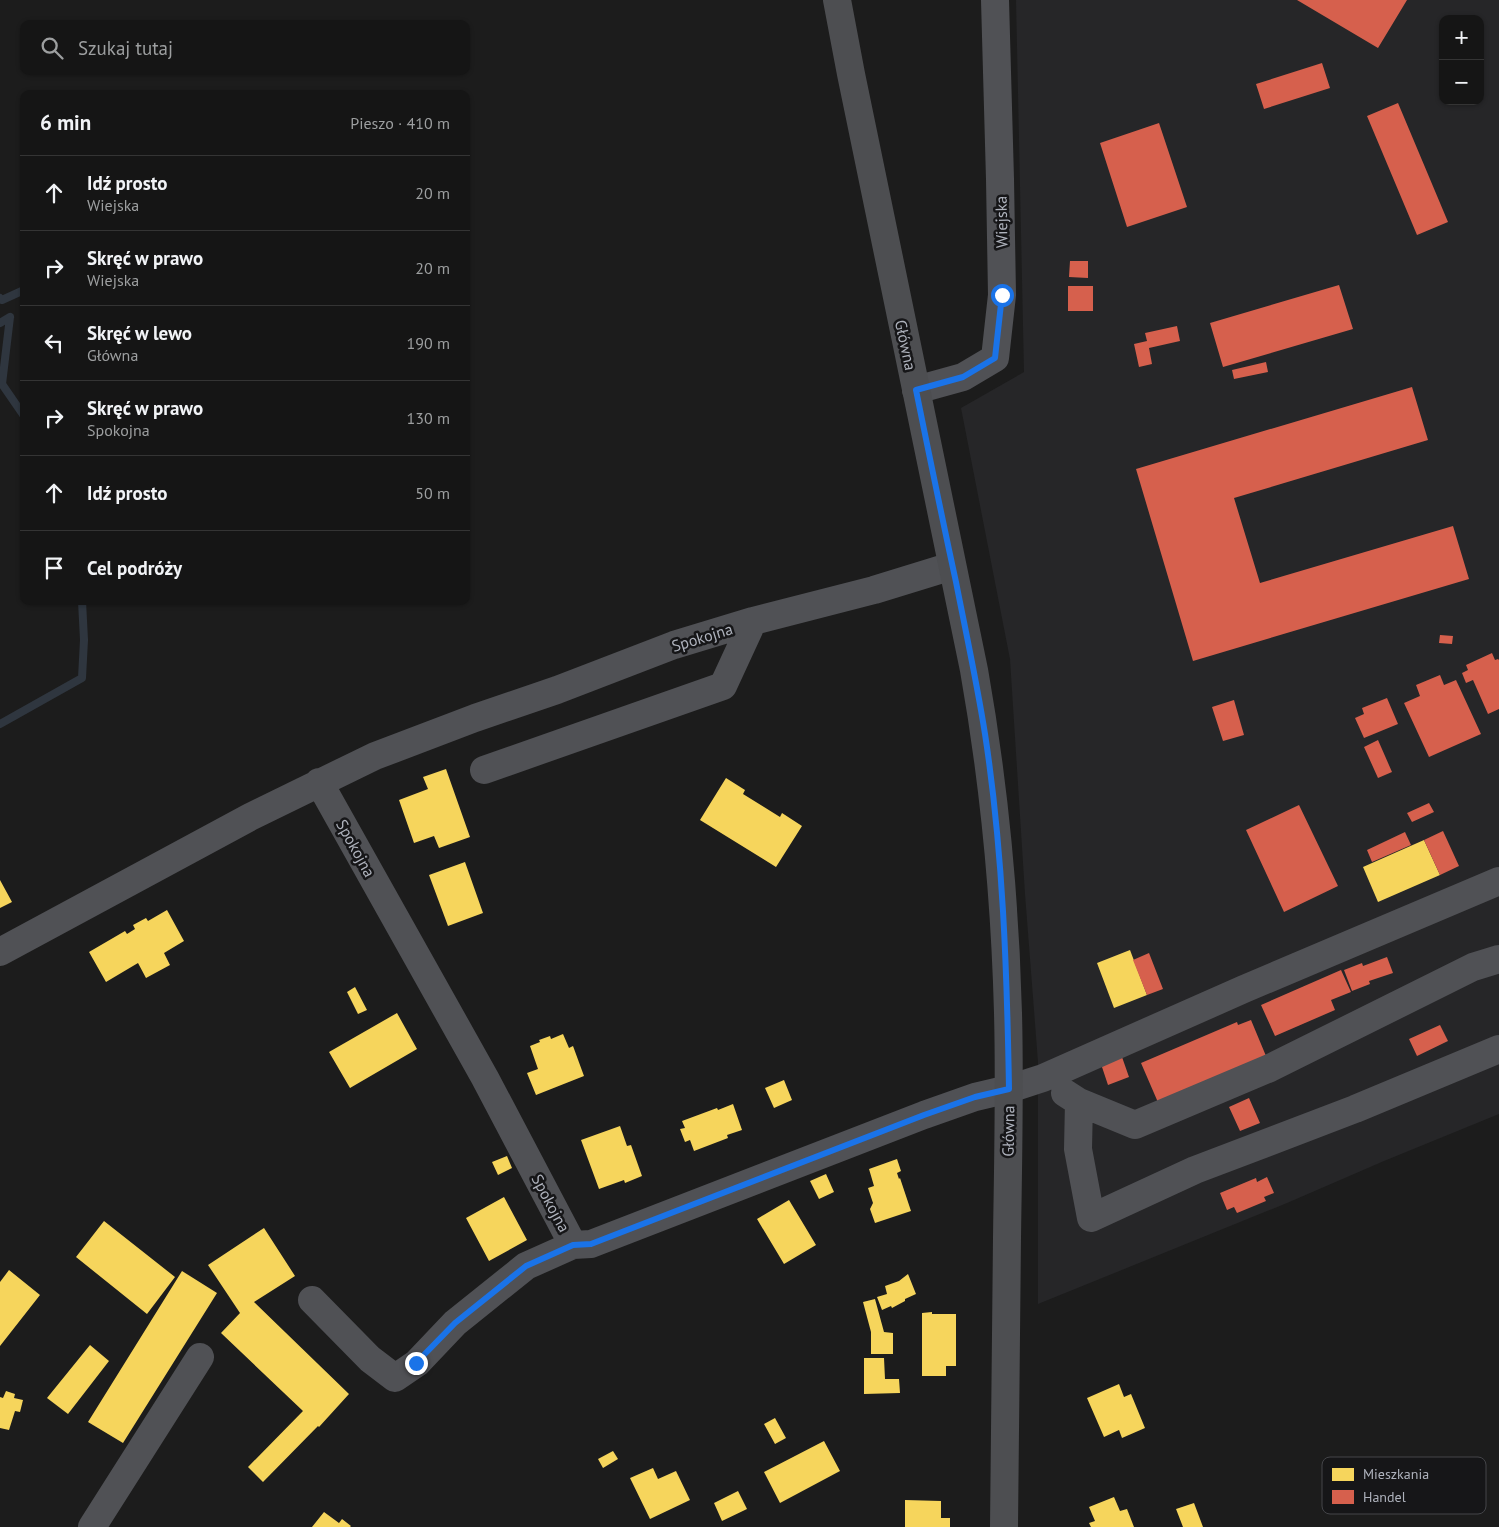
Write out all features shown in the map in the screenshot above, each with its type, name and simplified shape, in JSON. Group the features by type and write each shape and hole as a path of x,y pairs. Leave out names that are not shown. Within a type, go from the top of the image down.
{"main road":[{"name":"Główna","path":"837,0 977,688 994,808 1008,1012 1009,1089 1004,1527"}],"street":[{"name":"Wiejska","path":"916,390 963,377 995,358 1002,295 995,0"},
{"name":"Spokojna","path":"0,952 250,817 375,756 674,645 753,621 874,590 952,566"},
{"path":"484,770 723,686 753,621"},
{"name":"Spokojna","path":"319,782 485,1078 573,1245 591,1244 924,1115 975,1097 1043,1078 1499,881"},
{"path":"1043,1078 1079,1102 1136,1125 1270,1068 1474,967 1499,959"},
{"path":"1079,1102 1078,1149 1091,1218 1195,1170 1365,1106 1499,1050"},
{"path":"312,1300 370,1360 394,1378 416,1363 455,1323 526,1266 573,1245"},
{"path":"92,1527 200,1357"}],"shaded area":[{"path":"1016,0 1499,0 1499,1114 1287,1203 1038,1304 1038,1062 1010,659 961,408 1024,372"}],"building: Mieszkania":[{"path":"446,769 470,837 439,848 434,836 414,843 399,800 428,789 423,777"},
{"path":"726,778 745,790 743,794 780,817 782,813 802,826 776,867 700,820"},
{"path":"1424,840 1440,875 1378,902 1363,867"},
{"path":"465,862 483,913 448,926 429,875"},
{"path":"0,880 12,902 0,908"},
{"path":"167,910 184,941 164,953 170,965 146,978 138,963 106,982 89,952 125,931 127,934 135,929 133,925 146,918 148,921"},
{"path":"1130,950 1147,995 1114,1008 1097,963"},
{"path":"355,987 367,1010 358,1014 347,992"},
{"path":"397,1013 417,1049 350,1088 329,1052"},
{"path":"563,1034 569,1048 573,1046 584,1076 536,1095 527,1073 538,1069 530,1046 550,1036 551,1039"},
{"path":"784,1080 792,1100 774,1108 765,1088"},
{"path":"733,1104 742,1130 727,1135 728,1138 694,1151 690,1140 685,1142 680,1129 685,1128 682,1121"},
{"path":"620,1126 627,1146 631,1145 642,1176 625,1183 624,1180 599,1189 581,1140"},
{"path":"507,1156 512,1168 498,1175 492,1162"},
{"path":"897,1159 901,1171 897,1173 911,1211 875,1223 870,1209 873,1203 868,1188 874,1186 869,1169"},
{"path":"826,1174 834,1192 819,1199 810,1181"},
{"path":"504,1197 527,1240 489,1261 466,1218"},
{"path":"789,1200 816,1245 784,1264 757,1219"},
{"path":"104,1221 175,1277 147,1314 76,1257"},
{"path":"264,1228 295,1276 254,1302 349,1394 319,1427 263,1482 248,1467 303,1411 221,1333 240,1313 208,1265"},
{"path":"9,1270 40,1295 0,1346 0,1282"},
{"path":"182,1271 217,1293 123,1443 88,1422"},
{"path":"908,1274 916,1294 892,1308 891,1306 882,1310 877,1297 887,1294 885,1286 899,1281"},
{"path":"875,1299 884,1332 893,1333 893,1354 871,1354 871,1332 863,1302"},
{"path":"932,1312 932,1314 956,1314 956,1366 946,1366 946,1376 922,1376 922,1313"},
{"path":"90,1345 109,1361 68,1414 47,1398"},
{"path":"864,1358 884,1358 885,1379 899,1379 900,1393 864,1394"},
{"path":"1119,1384 1124,1397 1131,1394 1145,1428 1122,1438 1119,1430 1104,1437 1087,1398"},
{"path":"6,1391 15,1394 14,1398 23,1400 20,1412 15,1411 9,1430 0,1428 0,1397 3,1398"},
{"path":"775,1418 786,1438 775,1444 764,1424"},
{"path":"824,1441 840,1471 780,1503 764,1472"},
{"path":"613,1451 618,1459 603,1468 598,1459"},
{"path":"653,1468 658,1479 676,1471 690,1500 650,1519 630,1478"},
{"path":"738,1491 747,1509 722,1521 714,1503"},
{"path":"1114,1497 1120,1511 1127,1509 1134,1527 1091,1527 1089,1523 1095,1521 1089,1507"},
{"path":"905,1500 941,1501 941,1518 950,1518 950,1527 905,1527"},
{"path":"1194,1503 1203,1527 1183,1527 1176,1509"},
{"path":"324,1512 339,1523 342,1519 351,1526 312,1527"}],"building: Handel":[{"path":"1297,0 1407,0 1378,48"},
{"path":"1322,63 1330,88 1264,109 1256,84"},
{"path":"1398,103 1448,222 1417,235 1367,116"},
{"path":"1159,123 1187,207 1127,227 1100,143"},
{"path":"1070,261 1088,261 1088,278 1069,277"},
{"path":"1339,285 1353,329 1223,367 1210,323"},
{"path":"1068,286 1093,286 1093,311 1068,311"},
{"path":"1177,326 1180,341 1149,348 1152,364 1139,367 1134,344 1147,341 1145,333"},
{"path":"1266,362 1268,372 1234,379 1232,370"},
{"path":"1412,387 1428,440 1234,498 1260,583 1453,526 1469,579 1193,661 1136,469"},
{"path":"1440,635 1453,636 1452,644 1439,643"},
{"path":"1492,653 1495,660 1499,660 1499,709 1488,714 1473,680 1466,683 1462,673 1468,670 1466,665"},
{"path":"1440,675 1444,685 1456,680 1481,734 1429,757 1404,703 1420,696 1416,685"},
{"path":"1387,698 1398,724 1364,738 1355,718 1364,714 1362,708"},
{"path":"1234,700 1244,735 1223,741 1212,707"},
{"path":"1378,740 1392,772 1378,778 1364,747"},
{"path":"1429,803 1434,812 1412,822 1407,813"},
{"path":"1299,805 1338,886 1284,912 1246,830"},
{"path":"1443,831 1459,866 1440,875 1424,840"},
{"path":"1405,832 1411,845 1372,862 1367,850"},
{"path":"1149,953 1163,989 1147,995 1133,960"},
{"path":"1387,957 1393,973 1369,981 1370,984 1352,991 1344,970 1362,963 1363,966"},
{"path":"1341,970 1351,992 1331,1000 1335,1010 1275,1036 1261,1005"},
{"path":"1251,1020 1266,1056 1160,1107 1141,1063 1237,1022 1238,1025"},
{"path":"1440,1025 1448,1041 1417,1056 1409,1039"},
{"path":"1122,1057 1129,1077 1108,1085 1101,1064"},
{"path":"1249,1098 1260,1123 1240,1131 1229,1107"},
{"path":"1267,1177 1274,1193 1264,1197 1266,1201 1237,1213 1234,1207 1227,1210 1220,1193 1256,1178 1257,1182"}],"waterway":[{"path":"0,298 2,300 20,292"},
{"path":"10,317 2,384 20,410"},
{"path":"0,323 10,317"},
{"path":"0,724 82,678 84,640 82,605"}],"route":[{"path":"416,1363 455,1323 526,1266 573,1245 591,1244 924,1115 975,1097 1009,1089 1008,1012 1001,889 985,735 974,670 916,390 963,377 995,358 1002,295"}]}
